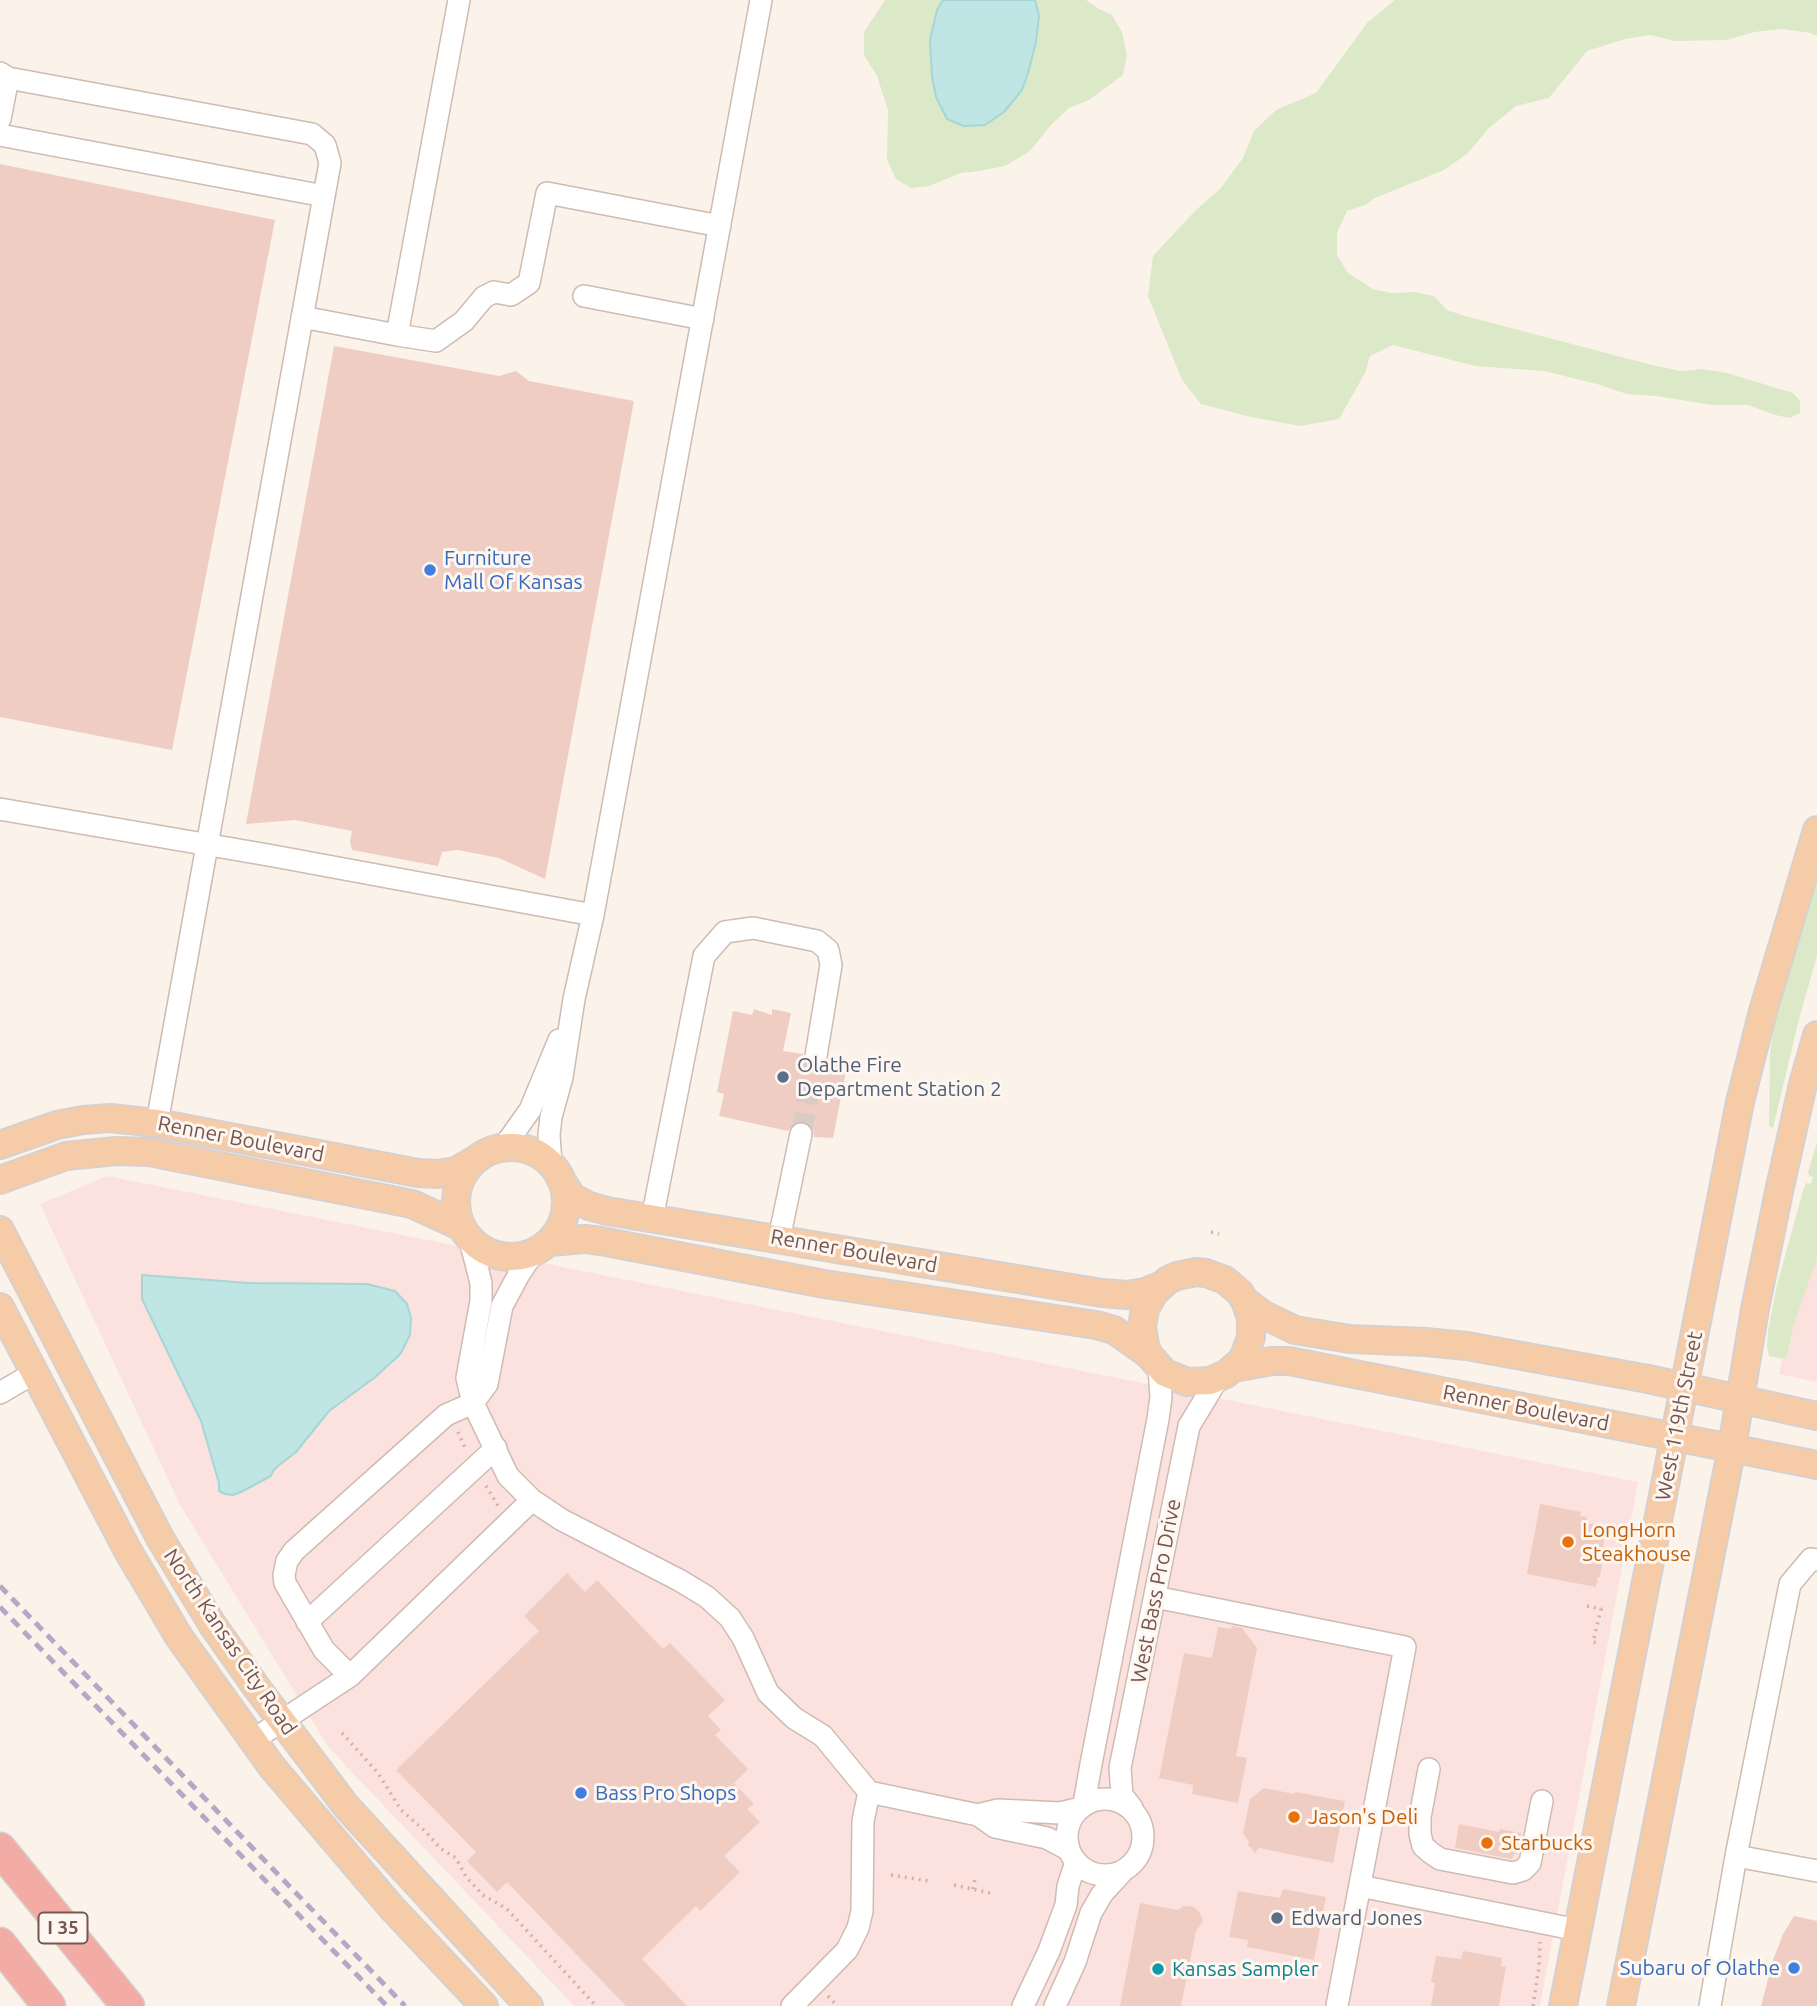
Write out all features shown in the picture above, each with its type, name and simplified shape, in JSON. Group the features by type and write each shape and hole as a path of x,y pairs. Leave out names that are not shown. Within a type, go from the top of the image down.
{"highway":[{"name":"I 35","path":"0,1849 128,2006"},
{"name":"I 35","path":"0,1944 49,2006"}],"main road":[{"name":"West 119th Street","path":"1563,2006 1740,1102 1763,1011 1817,830"},
{"path":"1622,2006 1732,1447 1746,1357 1780,1187 1817,1035"},
{"name":"Renner Boulevard","path":"0,1145 57,1125 110,1118 157,1123 418,1173 456,1171 491,1152"},
{"path":"520,1148 537,1154 556,1171 565,1194 565,1212 560,1228 541,1247 516,1257 499,1256 484,1250 466,1233 457,1212 456,1196 468,1167 491,1152 520,1148"},
{"name":"Renner Boulevard","path":"0,1180 66,1156 117,1151 149,1152 412,1204 466,1233"},
{"name":"Renner Boulevard","path":"556,1171 572,1197 589,1206 652,1219 1102,1293 1127,1295 1160,1286"},
{"name":"North Kansas City Road","path":"0,1230 160,1538 212,1624 346,1807 529,2006"},
{"name":"Renner Boulevard","path":"541,1247 585,1239 601,1241 824,1284 1096,1325 1114,1330 1154,1361"},
{"path":"1206,1273 1225,1280 1245,1301 1251,1318 1251,1336 1245,1354 1226,1373 1202,1382 1187,1382 1172,1377 1154,1361 1143,1336 1143,1318 1149,1301 1160,1286 1177,1276 1206,1273"},
{"path":"1245,1301 1279,1324 1295,1330 1350,1339 1467,1346 1648,1379 1817,1416"},
{"name":"North Kansas City Road","path":"0,1307 128,1551 179,1637 272,1767 392,1908 484,2006"},
{"name":"Renner Boulevard","path":"1226,1373 1272,1361 1289,1361 1817,1465"}],"street":[{"path":"397,335 459,0"},
{"path":"556,1171 549,1135 562,1077 574,999 593,915 761,0"},
{"path":"0,119 4,76 313,134 325,145 330,163 157,1123"},
{"path":"0,135 324,196"},
{"path":"302,317 436,341 464,321 484,297 494,292 511,295 529,283 547,193 720,226"},
{"path":"584,296 703,319"},
{"path":"0,808 593,915"},
{"path":"652,1219 705,956 725,932 753,928 817,941 828,950 831,965 816,1056"},
{"path":"491,1152 530,1110 574,999"},
{"path":"779,1238 801,1134"},
{"path":"466,1233 481,1283 481,1301 467,1378 473,1403 508,1476 532,1500 562,1520 707,1597 730,1619 743,1639 768,1693 794,1718 823,1736 869,1792 978,1815 995,1827 1047,1838 1073,1856 1086,1870 1098,1875 1123,1871"},
{"path":"350,1676 324,1650 285,1583 287,1561 446,1415 473,1403 487,1384 502,1306 518,1276 541,1247"},
{"name":"West Bass Pro Drive","path":"1081,1806 1158,1419 1161,1397 1154,1361"},
{"path":"0,1393 34,1373"},
{"name":"West Bass Pro Drive","path":"1132,1808 1122,1795 1121,1768 1189,1426 1226,1373"},
{"path":"307,1622 496,1448"},
{"path":"253,1740 350,1676 532,1500"},
{"path":"1710,2006 1790,1584 1811,1559 1817,1560"},
{"path":"1155,1597 1405,1647 1337,2006"},
{"path":"1429,1769 1420,1816 1420,1834 1423,1846 1440,1858 1513,1873 1523,1870 1530,1863 1542,1801"},
{"path":"792,2006 847,1950 858,1928 862,1911 863,1821 869,1792"},
{"path":"978,1815 998,1810 1060,1813 1097,1799 1109,1798 1132,1808 1139,1818 1144,1842 1140,1854 1102,1894 1091,1913 1075,1962 1055,2006"},
{"path":"1023,2006 1049,1951 1066,1905 1073,1856 1067,1837 1069,1824 1081,1806"},
{"path":"1737,1856 1817,1871"},
{"path":"1360,1886 1578,1930"}],"path":[{"path":"1211,1232 1219,1234"},
{"path":"456,1429 468,1457"},
{"path":"481,1478 500,1509"},
{"path":"1587,1606 1601,1609 1593,1642 1599,1643"},
{"path":"342,1733 378,1773 401,1810 441,1849 456,1858 466,1877 483,1895 507,1909 596,2006"},
{"path":"891,1875 929,1881"},
{"path":"973,1889 975,1879"},
{"path":"954,1885 990,1893"},
{"path":"1534,2006 1540,1942"}],"shaded area":[{"path":"107,1176 1638,1482 1540,2006 574,2006 329,1748 180,1505 40,1204"},
{"path":"1817,1181 1817,1382 1779,1374"}],"green space":[{"path":"885,0 943,0 937,10 930,40 936,97 1022,90 1036,42 1039,16 1035,0 1086,0 1112,15 1122,32 1127,55 1123,75 1089,100 1069,108 1030,151 1005,166 961,173 929,186 911,188 896,179 887,160 888,110 877,76 864,55 864,32"},
{"path":"1395,0 1817,0 1817,36 1783,29 1754,32 1727,40 1675,41 1650,35 1625,39 1587,51 1549,98 1516,106 1488,129 1468,153 1444,170 1347,211 1337,233 1337,255 1348,273 1373,289 1434,296 1447,310 1465,316 1652,365 1681,371 1702,369 1727,373 1793,393 1800,401 1800,413 1790,418 1748,405 1712,405 1627,394 1544,371 1475,366 1393,345 1370,356 1365,373 1339,419 1300,426 1201,404 1182,380 1148,296 1153,256 1195,211 1221,188 1243,158 1254,131 1276,110 1316,93 1367,23"},
{"path":"1817,871 1817,956 1773,1128 1769,1126 1770,1051 1777,1007"},
{"path":"1817,1142 1817,1258 1793,1327 1786,1359 1769,1356 1768,1331 1777,1285 1803,1191 1806,1183 1811,1184 1813,1177 1809,1176 1808,1172"}],"water":[{"path":"943,0 1035,0 1039,16 1036,42 1022,90 1004,112 985,125 964,126 947,119 936,97 930,40 937,10"},
{"path":"142,1275 249,1283 367,1284 395,1291 407,1304 411,1318 410,1335 401,1353 374,1378 329,1411 296,1452 278,1466 271,1476 241,1492 225,1494 219,1491 201,1421 142,1299"}],"building":[{"path":"0,164 275,220 172,750 0,717"},
{"path":"334,346 499,376 516,371 529,381 634,401 545,879 499,858 458,850 442,852 438,866 352,850 352,831 295,820 246,824"},
{"name":"Olathe Fire Department Station 2","path":"754,1009 772,1015 772,1009 791,1013 783,1051 803,1054 808,1067 821,1068 827,1064 829,1058 848,1061 833,1138 814,1137 813,1129 803,1121 796,1122 788,1131 719,1116 724,1094 717,1092 733,1011 752,1015"},
{"name":"LongHorn Steakhouse","path":"1540,1504 1581,1512 1580,1516 1587,1517 1586,1523 1607,1527 1600,1577 1596,1587 1527,1574"},
{"name":"Bass Pro Shops","path":"567,1573 585,1592 597,1580 663,1649 670,1643 725,1700 708,1716 721,1730 715,1735 748,1769 734,1783 754,1804 747,1809 760,1822 724,1856 740,1872 700,1911 696,1906 642,1959 687,2006 626,2006 507,1882 497,1892 467,1861 476,1852 396,1770 539,1631 524,1616"},
{"path":"1232,1626 1242,1628 1257,1648 1236,1756 1247,1758 1238,1803 1192,1794 1193,1785 1159,1778 1184,1653 1212,1658 1218,1627 1231,1629"},
{"name":"Jason's Deli","path":"1264,1788 1345,1801 1333,1863 1259,1848 1255,1853 1248,1846 1249,1842 1243,1833 1250,1799"},
{"name":"Starbucks","path":"1459,1824 1499,1832 1500,1829 1521,1833 1517,1854 1514,1854 1512,1859 1455,1848"},
{"name":"Edward Jones","path":"1283,1889 1326,1897 1314,1960 1247,1947 1248,1940 1229,1937 1238,1891 1280,1898"},
{"name":"Kansas Sampler","path":"1140,1903 1178,1910 1184,1906 1194,1907 1203,1921 1196,1931 1181,2006 1120,2006"},
{"name":"Subaru of Olathe","path":"1794,1916 1817,1921 1817,2006 1761,2006 1773,1960 1783,1934"},
{"path":"1463,1951 1502,1958 1501,1966 1506,1967 1499,2006 1431,2006 1435,1983 1431,1982 1436,1956 1461,1959"}],"tunnel":[{"path":"801,1134 816,1056"}],"railway":[{"path":"0,1586 405,2006"},
{"path":"0,1607 387,2006"}],"place":[{"name":"Furniture Mall Of Kansas","path":"430,570"},
{"name":"Olathe Fire Department Station 2","path":"783,1077"},
{"name":"LongHorn Steakhouse","path":"1568,1542"},
{"name":"Bass Pro Shops","path":"581,1793"},
{"name":"Jason's Deli","path":"1294,1817"},
{"name":"Starbucks","path":"1487,1843"},
{"name":"Edward Jones","path":"1277,1918"},
{"name":"Subaru of Olathe","path":"1794,1968"},
{"name":"Kansas Sampler","path":"1158,1969"}]}
